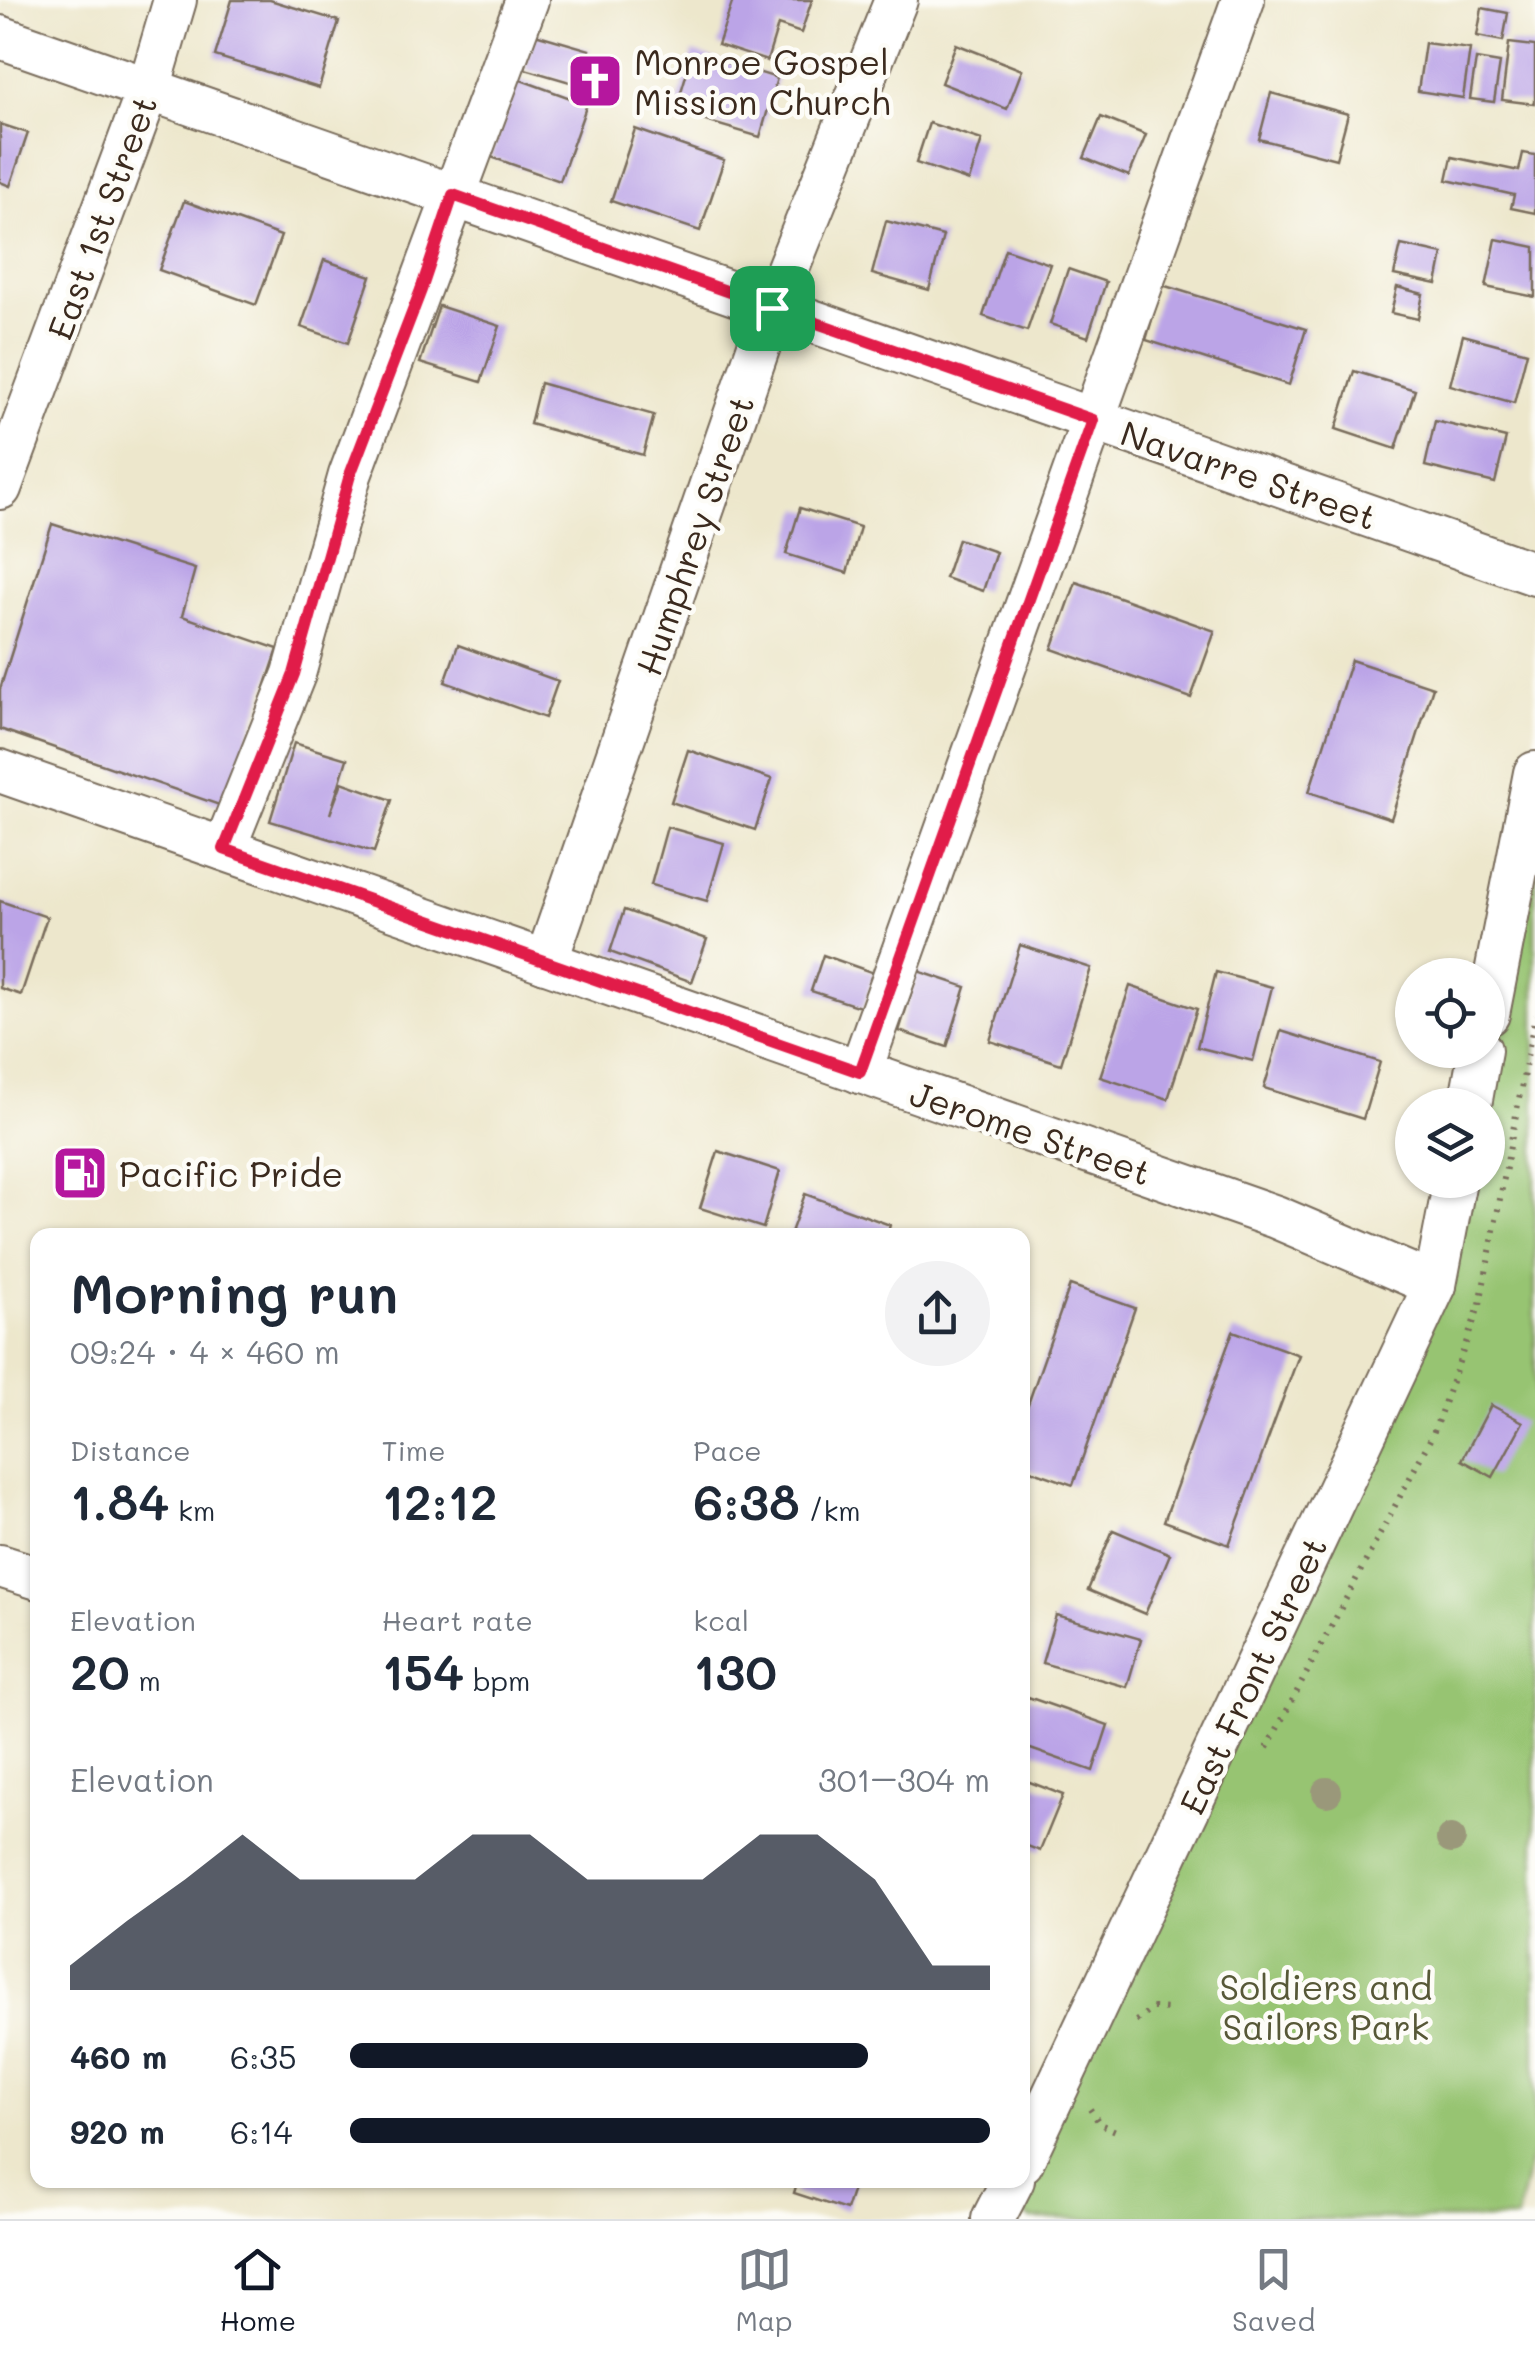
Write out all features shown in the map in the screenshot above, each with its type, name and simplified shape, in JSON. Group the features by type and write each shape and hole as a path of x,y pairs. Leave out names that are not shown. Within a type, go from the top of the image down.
{"street":[{"name":"East 1st Street","path":"0,488 149,88 175,0"},
{"path":"224,849 294,674 350,475 527,0"},
{"name":"Humphrey Street","path":"546,962 772,308 896,0"},
{"path":"860,1072 1242,0"},
{"name":"Navarre Street","path":"0,37 1535,574"},
{"name":"Jerome Street","path":"0,771 1276,1218 1434,1285"},
{"path":"1499,958 1535,773"},
{"name":"East Front Street","path":"1030,2138 1434,1285 1451,1198"},
{"path":"0,1566 30,1575"},
{"path":"993,2219 1009,2188"}],"green space":[{"name":"Soldiers and Sailors Park","path":"1535,775 1535,2141 1517,2219 1032,2219 1002,2202 1009,2188 1030,2188 1030,2143 1434,1285 1451,1198 1505,1198 1505,1088 1473,1088 1477,1068 1505,1068 1505,958 1499,958"}],"building":[{"path":"232,0 270,0 339,21 319,88 215,56"},
{"path":"733,0 812,0 801,33 778,25 767,61 718,45"},
{"path":"1482,8 1508,13 1503,41 1477,36"},
{"path":"535,34 590,50 580,85 525,69"},
{"path":"1425,43 1470,49 1463,98 1418,91"},
{"path":"1509,43 1535,46 1535,104 1502,100"},
{"path":"956,44 1022,70 1007,109 941,83"},
{"path":"693,52 777,78 760,137 675,112"},
{"path":"1476,59 1500,63 1494,102 1470,99"},
{"path":"518,79 587,104 560,181 491,157"},
{"path":"1271,93 1348,114 1336,159 1259,139"},
{"path":"1101,117 1146,135 1129,176 1084,158"},
{"path":"929,123 982,140 969,181 916,163"},
{"path":"0,124 28,133 10,186 0,182"},
{"path":"635,129 724,160 700,231 611,201"},
{"path":"1523,153 1535,155 1535,213 1511,208 1514,195 1447,180 1452,157 1519,171"},
{"path":"184,201 281,236 256,305 159,270"},
{"path":"886,221 943,236 929,290 872,274"},
{"path":"1496,239 1535,247 1535,297 1486,287"},
{"path":"1401,245 1443,254 1437,284 1394,275"},
{"path":"1005,249 1050,264 1027,331 983,316"},
{"path":"324,260 371,276 348,343 301,327"},
{"path":"1068,269 1106,282 1088,337 1050,324"},
{"path":"1162,285 1306,329 1289,385 1146,340"},
{"path":"1397,287 1423,294 1418,319 1391,313"},
{"path":"439,306 500,326 481,382 420,363"},
{"path":"1463,335 1527,352 1514,403 1450,385"},
{"path":"1354,371 1415,390 1396,449 1336,429"},
{"path":"540,383 654,415 643,455 530,424"},
{"path":"1435,421 1506,438 1495,483 1425,466"},
{"path":"800,508 860,527 847,573 786,554"},
{"path":"52,524 195,569 182,616 278,649 225,807 0,729 0,689"},
{"path":"958,539 996,552 983,591 945,578"},
{"path":"1076,582 1215,631 1191,698 1052,649"},
{"path":"458,645 558,681 545,718 445,682"},
{"path":"1351,660 1433,687 1391,819 1309,792"},
{"path":"294,743 347,759 330,814 342,782 392,800 374,852 270,821"},
{"path":"688,750 772,779 755,830 671,802"},
{"path":"667,827 724,843 707,901 651,885"},
{"path":"0,901 47,917 21,995 0,988"},
{"path":"624,910 707,939 692,982 610,952"},
{"path":"1020,945 1091,968 1061,1064 990,1041"},
{"path":"823,955 874,973 863,1008 811,991"},
{"path":"918,971 966,987 947,1047 899,1031"},
{"path":"1216,972 1272,987 1253,1061 1197,1047"},
{"path":"1130,986 1197,1009 1168,1099 1100,1077"},
{"path":"1281,1031 1380,1062 1363,1119 1264,1088"},
{"path":"718,1151 780,1171 763,1228 700,1208"},
{"path":"805,1194 890,1225 889,1228 793,1228"},
{"path":"1070,1285 1135,1308 1073,1485 1030,1470 1030,1398"},
{"path":"1233,1331 1299,1355 1229,1545 1164,1521"},
{"path":"1491,1405 1523,1422 1493,1477 1462,1460"},
{"path":"1113,1530 1170,1554 1145,1614 1088,1590"},
{"path":"1056,1615 1141,1639 1127,1687 1042,1663"},
{"path":"1030,1698 1108,1725 1093,1771 1030,1749"},
{"path":"1030,1782 1063,1795 1040,1851 1030,1847"},
{"path":"796,2188 853,2188 846,2210 794,2193"}],"place":[{"name":"Monroe Gospel Mission Church","path":"595,81"},
{"name":"Pacific Pride","path":"80,1173"}],"route":[{"path":"453,195 772,308 1093,420 860,1072 224,849 294,674 350,475 453,195"}]}
